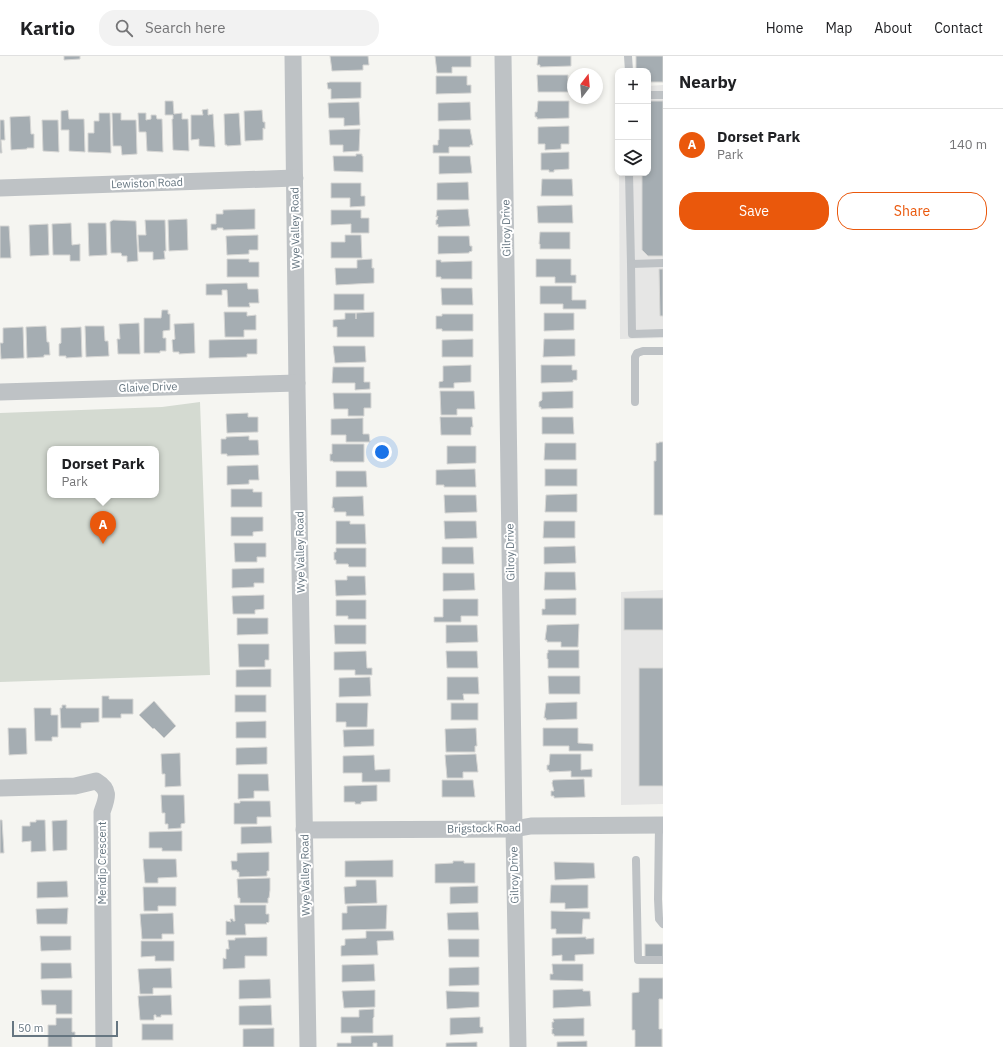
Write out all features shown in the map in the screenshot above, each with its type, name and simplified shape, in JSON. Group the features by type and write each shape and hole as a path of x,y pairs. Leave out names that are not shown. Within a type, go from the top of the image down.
{"street":[{"name":"Wye Valley Road","path":"293,56 308,1047"},
{"name":"Gilroy Drive","path":"503,56 518,1047"},
{"name":"Lewiston Road","path":"0,188 294,178"},
{"name":"Glaive Drive","path":"0,392 297,383"},
{"name":"Mendip Crescent","path":"0,788 75,786 96,781 104,786 107,796 102,812 104,1047"},
{"name":"Brigstock Road","path":"304,830 514,829 531,826 661,825"}],"lane":[{"path":"628,56 629,68"},
{"path":"651,95 663,95"},
{"path":"629,176 632,334 663,333"},
{"path":"631,264 663,263"},
{"path":"635,402 635,357 637,353 643,351 663,351"},
{"path":"661,825 659,919 663,924"},
{"path":"636,860 638,960 663,960"}],"shaded area":[{"path":"663,85 663,338 620,339 619,176 651,176 651,86"},
{"path":"200,402 210,675 0,682 0,413 162,407"},
{"path":"663,590 663,804 621,805 621,592"}],"building":[{"path":"64,56 80,56 80,59 64,60"},
{"path":"330,56 368,56 369,65 363,65 363,70 332,71"},
{"path":"435,56 471,56 471,67 452,67 452,73 437,73"},
{"path":"538,56 571,56 571,66 540,67 540,65 537,65"},
{"path":"636,56 663,56 663,82 651,82 651,68 636,68"},
{"path":"537,75 567,75 567,92 538,92"},
{"path":"436,76 467,76 467,85 471,85 471,93 436,94"},
{"path":"361,82 361,98 331,99 331,89 328,89 327,83"},
{"path":"165,101 173,101 174,114 182,113 182,119 188,119 189,151 173,150 173,115 165,115"},
{"path":"538,101 567,101 567,104 569,104 569,118 537,119 537,117 535,117 535,112 537,112"},
{"path":"651,101 663,101 663,256 648,256 642,250 642,176 651,176"},
{"path":"359,102 360,125 344,126 344,118 329,118 328,103"},
{"path":"470,102 471,120 438,121 438,103"},
{"path":"208,109 208,115 213,114 215,147 199,146 199,139 191,140 191,115 203,115 202,110"},
{"path":"68,110 69,119 84,119 85,152 69,151 69,130 61,130 61,111"},
{"path":"262,110 263,122 265,122 265,129 263,128 263,140 245,141 244,111"},
{"path":"99,113 110,113 111,153 88,152 88,133 94,133 94,121 99,121"},
{"path":"112,113 121,113 121,120 136,120 137,154 122,155 121,146 113,146"},
{"path":"138,113 146,113 146,120 151,119 151,115 156,115 157,119 162,119 163,152 147,151 146,132 139,132"},
{"path":"239,113 241,145 227,146 225,145 224,114"},
{"path":"30,116 31,134 34,134 34,148 11,150 10,117"},
{"path":"0,120 4,120 5,140 1,140 2,153 0,153"},
{"path":"42,120 58,120 59,152 43,151"},
{"path":"569,126 569,144 561,144 561,149 545,150 545,144 538,144 538,127"},
{"path":"360,129 359,151 343,152 343,145 330,145 329,130"},
{"path":"439,129 470,129 473,145 470,145 470,147 449,147 449,153 433,153 433,145 438,145"},
{"path":"569,152 569,169 554,170 554,172 549,172 549,170 541,170 541,153"},
{"path":"356,154 362,154 363,156 363,172 334,171 333,156 356,156"},
{"path":"439,156 470,156 472,173 439,174"},
{"path":"542,179 572,179 573,196 541,196"},
{"path":"468,182 469,200 437,200 437,183"},
{"path":"331,183 361,183 361,196 365,196 365,206 350,207 350,198 331,198"},
{"path":"572,205 573,223 538,223 537,206"},
{"path":"255,209 255,229 223,230 223,228 217,228 217,230 211,230 211,224 216,224 216,214 223,214 223,210"},
{"path":"468,209 470,226 438,227 438,224 436,225 438,216 436,217 437,210"},
{"path":"331,210 361,210 361,218 369,218 369,233 351,233 351,224 331,225"},
{"path":"187,219 188,250 169,251 168,220"},
{"path":"113,220 136,221 138,261 127,262 127,256 122,256 121,253 111,253 110,222"},
{"path":"145,220 165,220 165,259 153,260 153,252 139,252 138,235 146,235"},
{"path":"71,223 72,245 80,244 80,261 70,261 70,255 53,255 52,224"},
{"path":"88,223 106,223 107,255 89,256"},
{"path":"48,224 49,255 30,256 29,225"},
{"path":"0,226 9,226 11,258 0,258"},
{"path":"540,232 570,232 570,249 540,249"},
{"path":"258,235 258,250 249,250 249,254 227,255 226,236"},
{"path":"345,235 361,235 362,258 331,258 331,242 345,242"},
{"path":"438,236 469,236 472,251 469,253 438,254"},
{"path":"227,259 249,259 249,262 259,262 259,277 227,277"},
{"path":"372,259 372,268 374,268 374,283 336,285 335,268 357,268 357,260"},
{"path":"536,259 571,259 571,275 576,275 576,283 555,283 555,277 536,277"},
{"path":"436,260 441,260 441,262 472,261 472,279 441,279 441,277 436,277"},
{"path":"659,269 663,269 663,316 660,316"},
{"path":"247,283 248,289 258,289 259,303 249,303 250,307 228,307 227,290 222,290 222,295 206,295 206,284"},
{"path":"540,286 572,286 572,300 586,300 586,309 563,309 563,304 540,304"},
{"path":"441,288 472,288 473,305 442,305"},
{"path":"334,294 364,294 364,310 334,310"},
{"path":"162,310 168,310 168,314 170,314 170,330 163,331 163,338 166,338 166,351 160,351 160,353 144,353 144,318 161,318"},
{"path":"224,312 247,312 247,316 256,315 256,330 244,330 244,337 225,337"},
{"path":"374,312 374,337 337,337 337,327 333,327 333,320 345,319 345,313"},
{"path":"544,313 574,313 574,330 544,331"},
{"path":"442,314 473,314 473,331 442,331 442,329 436,329 436,316 442,316"},
{"path":"139,323 140,354 118,354 117,339 120,339 119,324"},
{"path":"194,323 195,353 179,354 179,352 173,352 172,340 175,339 174,324"},
{"path":"46,326 50,355 44,355 44,357 27,358 26,327"},
{"path":"85,326 104,326 105,341 108,341 109,356 86,357"},
{"path":"23,327 24,358 1,359 0,343 3,343 3,328"},
{"path":"81,327 82,357 66,358 66,356 59,356 61,328"},
{"path":"257,339 257,354 247,354 247,357 209,358 209,340"},
{"path":"473,339 473,357 442,357 442,340"},
{"path":"544,339 575,339 575,356 543,357"},
{"path":"333,346 365,346 366,362 335,363"},
{"path":"471,365 471,382 454,383 454,388 439,388 439,382 443,381 443,366"},
{"path":"541,365 572,365 572,370 577,370 577,380 573,380 573,382 541,383"},
{"path":"333,367 364,367 364,382 370,382 370,389 355,390 355,383 332,383"},
{"path":"440,391 474,391 475,409 457,409 457,415 441,415"},
{"path":"573,391 573,408 541,409 541,407 539,407 539,402 542,400 542,392"},
{"path":"333,393 371,393 371,408 364,408 364,416 348,416 348,409 334,409"},
{"path":"248,413 248,417 258,417 258,432 227,433 226,414"},
{"path":"440,417 472,417 473,427 471,427 471,435 441,435"},
{"path":"542,417 573,417 574,434 542,434"},
{"path":"363,418 363,434 369,434 370,442 346,442 346,435 331,435 331,419"},
{"path":"249,436 249,440 258,440 259,455 227,456 227,454 221,454 221,439 226,439 226,437"},
{"path":"663,442 663,515 654,515 654,461 656,461 656,443"},
{"path":"545,443 576,443 576,460 544,460"},
{"path":"332,444 364,444 364,462 330,461"},
{"path":"447,446 476,446 476,463 447,464"},
{"path":"258,465 259,480 249,480 249,484 227,485 227,466"},
{"path":"475,469 476,487 444,487 444,485 436,485 436,470"},
{"path":"545,469 577,469 577,486 545,486"},
{"path":"336,471 366,471 367,487 336,487"},
{"path":"231,489 253,489 253,492 262,492 262,507 231,507"},
{"path":"577,494 577,512 545,512 546,495"},
{"path":"444,495 476,495 477,512 445,513"},
{"path":"363,496 364,516 346,516 346,512 334,512 334,508 332,508 333,497"},
{"path":"231,517 263,517 263,531 253,532 253,536 231,536"},
{"path":"336,521 350,521 350,524 365,524 366,544 336,544"},
{"path":"444,521 476,521 477,538 445,539"},
{"path":"544,521 575,521 575,538 543,538"},
{"path":"234,543 266,543 266,557 257,557 257,562 235,562"},
{"path":"575,546 576,563 544,564 544,547"},
{"path":"442,547 473,547 474,564 442,564"},
{"path":"336,548 366,548 366,567 349,567 348,564 336,564 336,560 334,560 334,552 336,552"},
{"path":"264,568 264,583 254,583 254,587 232,588 232,569"},
{"path":"545,572 575,572 576,590 544,590"},
{"path":"443,573 474,573 475,590 443,591"},
{"path":"347,576 365,576 366,595 336,596 335,580 347,580"},
{"path":"264,595 264,609 255,610 255,614 233,614 232,596"},
{"path":"576,598 576,615 542,615 542,609 545,609 545,599"},
{"path":"624,598 663,598 663,630 624,630"},
{"path":"443,599 478,599 478,616 461,616 461,622 434,622 434,617 443,617"},
{"path":"336,600 366,600 366,619 348,619 348,616 336,616"},
{"path":"237,618 268,618 268,634 237,635"},
{"path":"579,624 578,647 561,647 561,642 547,642 547,640 545,640 547,625"},
{"path":"334,625 366,625 366,644 335,644"},
{"path":"446,625 477,625 478,642 446,643"},
{"path":"238,644 269,644 269,660 265,660 265,667 239,667"},
{"path":"548,650 579,650 579,668 548,668"},
{"path":"366,651 367,668 372,668 372,675 355,675 355,670 334,670 334,652"},
{"path":"446,651 477,651 478,668 447,668"},
{"path":"639,668 663,668 663,786 639,786"},
{"path":"271,669 271,687 236,687 236,670"},
{"path":"548,676 580,676 580,694 549,694"},
{"path":"370,677 371,696 339,697 339,678"},
{"path":"447,677 478,677 479,694 463,694 464,700 447,700"},
{"path":"235,695 266,695 266,712 235,712"},
{"path":"102,696 109,696 109,699 133,699 133,714 121,714 121,718 102,718"},
{"path":"154,701 176,726 164,738 139,715"},
{"path":"577,702 577,719 546,720 546,718 544,718 546,703"},
{"path":"336,703 368,703 367,727 346,727 346,722 336,722"},
{"path":"451,703 478,703 478,720 451,720"},
{"path":"62,705 66,705 66,708 99,708 99,722 81,723 81,728 61,728 60,708 62,708"},
{"path":"34,708 51,708 51,715 58,715 58,737 52,737 52,741 35,741"},
{"path":"266,721 266,738 236,738 236,722"},
{"path":"8,728 26,728 27,754 9,755"},
{"path":"476,728 477,746 475,746 475,752 446,752 445,729"},
{"path":"543,728 578,728 578,743 593,744 593,751 569,751 569,746 543,746"},
{"path":"374,729 374,746 344,747 343,730"},
{"path":"267,747 267,764 236,765 236,748"},
{"path":"180,753 181,786 165,787 165,774 162,774 161,754"},
{"path":"476,754 478,772 463,772 463,778 447,778 445,755"},
{"path":"550,754 581,754 581,770 592,769 592,777 571,777 571,771 549,772 549,770 547,770 547,765 549,765"},
{"path":"374,755 375,770 390,769 390,782 362,782 362,773 343,773 343,756"},
{"path":"238,774 268,774 269,791 254,791 254,798 238,799"},
{"path":"584,779 585,797 554,798 554,796 551,796 551,791 554,791 552,783 553,780"},
{"path":"442,780 473,780 475,797 442,797"},
{"path":"377,785 377,801 361,802 361,804 355,804 355,802 344,802 344,786"},
{"path":"161,795 184,795 185,823 181,824 181,828 168,829 168,824 165,824 165,813 162,813"},
{"path":"240,801 270,801 271,817 257,817 257,824 234,824 234,803 240,803"},
{"path":"0,820 2,820 4,853 0,853"},
{"path":"36,820 45,820 46,851 31,852 31,841 22,842 22,826 30,826 30,822 36,822"},
{"path":"67,820 67,850 53,851 52,821"},
{"path":"271,826 272,843 241,844 241,827"},
{"path":"182,831 182,851 162,851 162,848 149,848 149,832"},
{"path":"269,852 269,871 267,871 267,876 239,877 239,872 237,872 237,870 232,870 231,861 237,861 237,853"},
{"path":"143,859 176,859 177,877 158,878 158,883 145,883"},
{"path":"393,860 393,877 345,877 345,861"},
{"path":"453,861 475,863 475,883 435,883 435,864 453,863"},
{"path":"554,862 594,863 595,878 555,880"},
{"path":"270,878 268,903 240,903 240,898 238,898 237,879"},
{"path":"356,880 376,880 377,903 345,904 344,887 356,886"},
{"path":"67,881 68,897 37,898 37,882"},
{"path":"551,885 588,885 588,908 565,909 565,903 550,903"},
{"path":"478,886 478,903 450,904 450,887"},
{"path":"143,887 176,887 176,906 158,906 158,911 144,911"},
{"path":"234,905 266,905 266,914 269,914 269,922 266,923 267,924 245,924 246,935 226,935 226,921 231,922 230,919 233,919 233,921 235,921"},
{"path":"387,905 386,929 342,930 342,913 347,913 347,906"},
{"path":"68,908 67,924 37,924 36,909"},
{"path":"551,911 590,912 590,919 583,919 582,934 556,934 556,929 551,929"},
{"path":"478,912 479,930 448,930 447,913"},
{"path":"173,913 174,934 162,934 162,939 142,939 140,914"},
{"path":"366,931 393,931 394,940 377,941 378,955 341,956 341,946 345,945 345,939 366,938"},
{"path":"40,936 71,936 71,950 41,951"},
{"path":"267,937 267,956 245,956 245,968 223,969 223,958 226,959 226,949 229,949 228,940 235,940 235,938"},
{"path":"586,937 586,939 594,938 594,954 575,955 575,961 562,961 562,955 552,956 552,938"},
{"path":"448,939 479,939 479,957 449,957"},
{"path":"141,941 174,941 174,961 155,961 155,956 141,957"},
{"path":"645,944 663,944 663,957 645,957"},
{"path":"41,963 71,963 72,978 41,979"},
{"path":"374,964 375,981 342,982 342,965"},
{"path":"552,964 583,964 583,981 550,980 550,974 553,974"},
{"path":"479,967 479,985 449,986 449,968"},
{"path":"171,968 172,988 153,988 153,994 140,994 138,969"},
{"path":"639,978 663,978 663,999 659,999 659,1029 662,1029 662,1047 635,1047 635,1030 632,1030 632,993 639,992"},
{"path":"270,979 271,998 239,999 239,980"},
{"path":"583,989 583,991 590,991 591,1006 553,1008 553,990"},
{"path":"41,990 72,990 72,1014 56,1014 56,1005 42,1005"},
{"path":"375,990 375,1007 344,1008 342,991"},
{"path":"446,991 479,992 479,1007 447,1009"},
{"path":"171,995 172,1015 161,1015 161,1017 156,1017 156,1015 154,1015 154,1020 140,1020 138,996"},
{"path":"271,1005 272,1025 239,1025 239,1006"},
{"path":"374,1009 373,1033 341,1033 341,1017 359,1017 359,1010"},
{"path":"480,1017 480,1027 483,1027 483,1033 450,1035 450,1018"},
{"path":"56,1018 72,1018 72,1032 75,1032 75,1037 72,1036 72,1047 48,1047 48,1025 56,1025"},
{"path":"584,1018 584,1036 554,1036 554,1034 552,1034 553,1019"},
{"path":"142,1024 173,1024 173,1040 142,1040"},
{"path":"274,1028 274,1047 243,1047 243,1029"},
{"path":"393,1035 393,1047 377,1047 377,1043 373,1043 373,1047 337,1047 337,1043 351,1043 351,1036"},
{"path":"587,1041 587,1047 557,1047 557,1042"},
{"path":"477,1042 477,1047 446,1047 446,1043"}],"place":[{"name":"Dorset Park","path":"103,544"}]}
